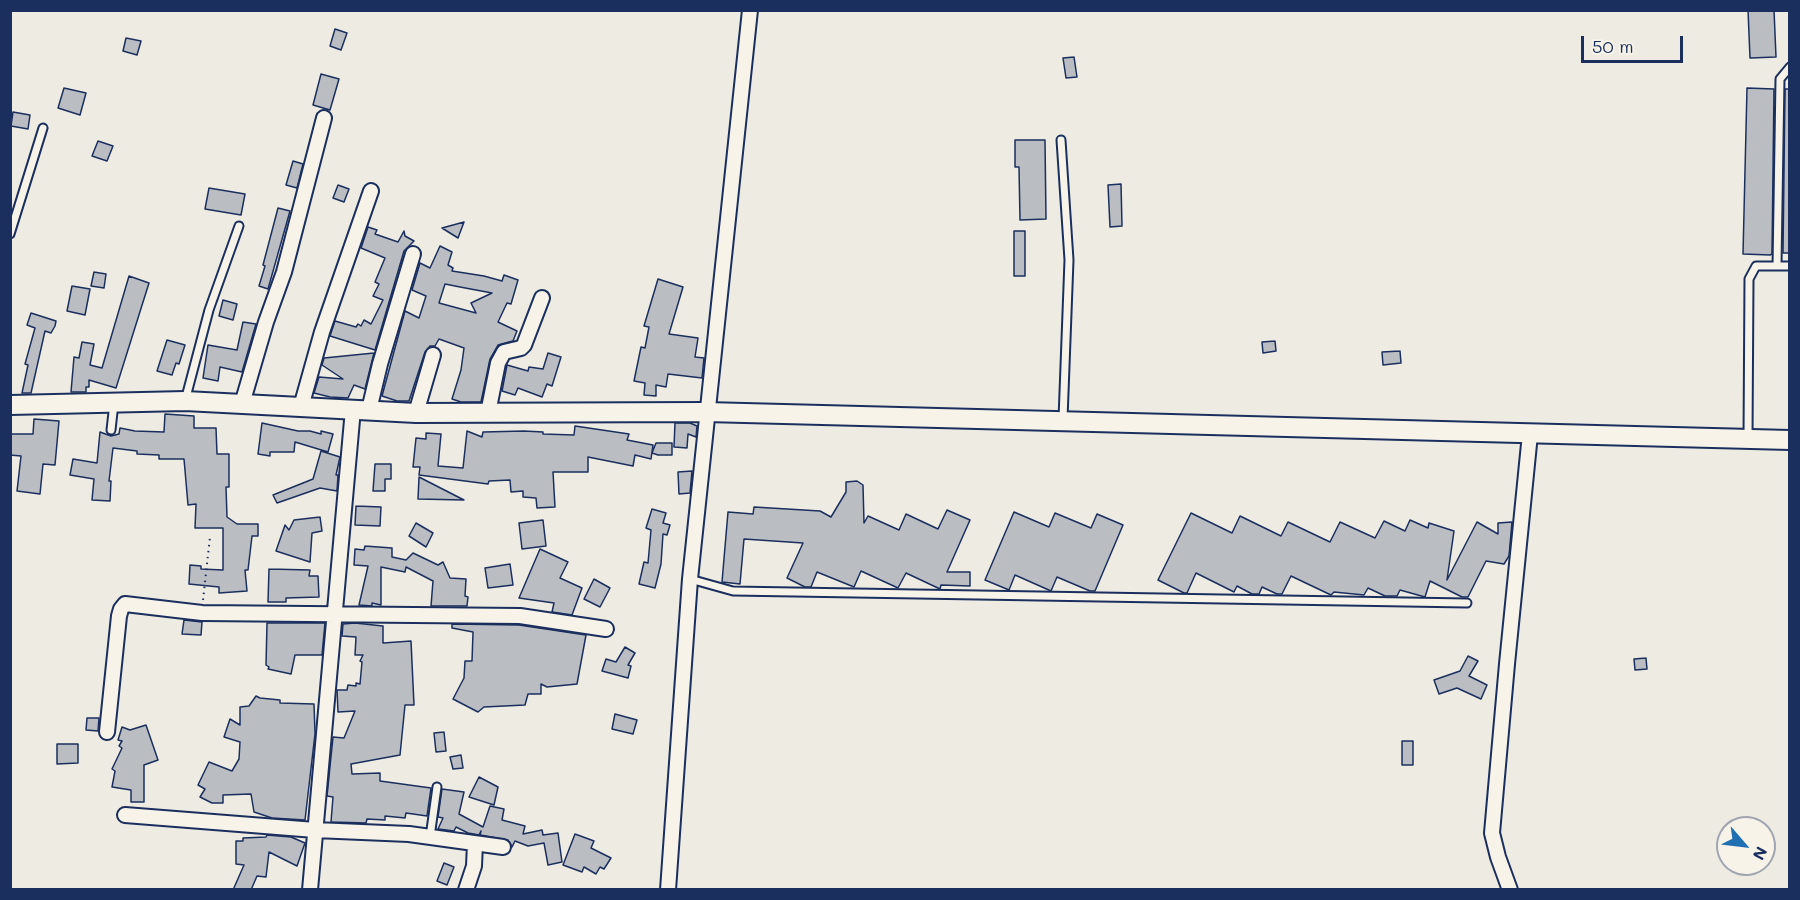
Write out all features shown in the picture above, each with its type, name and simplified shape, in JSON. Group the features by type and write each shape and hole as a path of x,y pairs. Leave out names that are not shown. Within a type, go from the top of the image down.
{"street":[{"path":"668,890 690,579 750,10"},
{"path":"242,404 266,322 284,272 324,118"},
{"path":"301,407 322,332 371,191"},
{"path":"310,890 336,615 361,409 380,364 413,254"},
{"path":"488,412 498,363 504,352 521,348 524,345 542,298"},
{"path":"416,413 433,355"},
{"path":"10,405 185,402 416,413 706,412 1790,440"},
{"path":"1510,890 1492,833 1530,434"},
{"path":"107,732 121,609 125,604 202,613 520,615 606,629"},
{"path":"125,815 430,837 503,847"},
{"path":"466,890 474,866 475,843"}],"lane":[{"path":"1777,266 1780,79 1790,67"},
{"path":"10,234 43,128"},
{"path":"1061,140 1069,260 1063,421"},
{"path":"185,402 209,310 239,226"},
{"path":"1748,439 1749,279 1756,266 1790,266"},
{"path":"111,430 114,403"},
{"path":"690,579 733,591 1467,603"},
{"path":"430,837 436,787"}],"path":[{"path":"202,613 210,537"}],"building":[{"path":"1748,10 1774,10 1776,57 1750,58"},
{"path":"335,29 347,33 341,50 330,46"},
{"path":"126,38 141,41 137,55 123,51"},
{"path":"1074,57 1077,77 1066,78 1063,58"},
{"path":"321,74 339,79 330,110 313,105"},
{"path":"64,88 86,93 80,115 58,108"},
{"path":"1747,88 1774,89 1772,254 1770,255 1743,254"},
{"path":"1785,89 1790,89 1790,253 1783,253"},
{"path":"13,112 30,115 28,129 11,126"},
{"path":"1015,140 1045,140 1046,219 1020,220 1019,167 1015,167"},
{"path":"98,141 113,146 107,161 92,156"},
{"path":"293,161 303,164 297,188 286,185"},
{"path":"1121,184 1122,226 1110,227 1108,185"},
{"path":"338,185 349,189 344,202 333,198"},
{"path":"209,188 245,194 241,215 205,209"},
{"path":"278,208 290,211 268,289 259,286"},
{"path":"464,222 458,238 442,228"},
{"path":"368,227 377,230 375,234 398,242 404,231 405,236 414,241 404,251 375,350 330,336 335,321 356,327 358,324 361,326 364,320 371,324 383,300 373,296 379,284 375,282 385,258 361,248"},
{"path":"1014,231 1025,231 1025,276 1014,276"},
{"path":"440,246 452,252 448,265 453,268 452,271 502,281 504,275 518,280 511,304 507,303 498,322 517,331 513,341 498,345 490,359 481,402 461,402 452,399 461,370 464,348 439,339 435,346 430,346 425,352 409,401 397,401 382,396 405,311 419,318 426,296 412,290 420,263 430,268","holes":["445,284 492,293 471,303 476,313 439,303"]},
{"path":"94,272 106,274 104,288 91,286"},
{"path":"129,276 149,283 116,388 89,380 86,392 71,392 74,357 79,358 82,342 94,344 90,365 102,368"},
{"path":"658,279 683,287 669,334 698,338 695,357 704,358 702,378 668,374 666,387 656,385 656,396 644,395 645,383 634,381 641,347 645,348 649,327 644,326"},
{"path":"72,286 90,289 85,315 67,311"},
{"path":"223,300 237,304 233,320 219,316"},
{"path":"31,313 56,321 51,333 45,331 31,393 22,393 28,365 25,364 35,328 27,325"},
{"path":"243,322 256,324 242,372 220,367 218,381 203,378 208,345 237,350"},
{"path":"167,340 185,345 179,364 176,363 172,375 157,371"},
{"path":"1275,341 1276,351 1263,353 1262,342"},
{"path":"1400,351 1401,363 1383,365 1382,352"},
{"path":"374,353 365,389 354,385 348,398 314,393 319,377 343,379 322,365 324,358"},
{"path":"548,353 561,357 552,386 547,384 542,397 518,388 515,395 502,391 507,365 528,371 529,367 543,369"},
{"path":"165,414 194,416 194,428 216,428 217,454 229,454 229,487 226,487 227,517 237,524 258,524 258,536 252,536 248,570 245,570 247,591 219,593 219,587 189,584 190,565 201,566 201,569 223,570 223,528 195,528 196,504 188,505 184,459 159,459 159,455 137,454 137,451 113,448 109,481 111,481 110,501 92,500 94,479 70,475 73,459 97,463 100,432 111,436 119,434 120,428 164,432"},
{"path":"34,419 59,421 55,465 43,464 40,494 17,491 21,456 10,455 10,434 33,434"},
{"path":"262,423 298,431 321,434 321,431 333,434 328,452 295,442 294,452 270,452 270,456 258,454"},
{"path":"675,423 690,423 697,426 696,437 688,434 687,448 674,447"},
{"path":"575,426 629,434 627,440 653,445 651,459 635,455 633,466 588,457 588,472 553,472 555,507 537,508 536,498 523,497 523,491 511,492 510,480 489,481 488,484 419,475 420,467 413,467 416,438 426,439 426,433 441,434 438,466 463,468 467,431 482,437 483,432 524,431 574,435"},
{"path":"656,443 672,443 672,455 652,453"},
{"path":"321,451 340,457 336,475 338,475 337,491 320,488 277,503 273,495 313,479"},
{"path":"375,464 391,464 391,479 385,479 385,491 373,491"},
{"path":"692,471 690,493 679,494 678,472"},
{"path":"419,477 464,500 418,499"},
{"path":"857,481 863,485 864,523 868,516 899,530 906,514 938,529 947,510 970,520 947,572 970,572 970,586 941,585 940,589 906,573 898,588 861,571 854,587 817,572 811,587 805,587 787,578 803,543 744,539 740,584 722,582 728,512 753,514 754,507 820,511 831,517 846,492 846,482"},
{"path":"356,506 381,507 380,526 355,525"},
{"path":"652,509 666,513 663,523 670,525 667,535 663,534 661,564 655,588 639,584 644,562 648,563 651,530 646,528"},
{"path":"1014,512 1049,527 1055,513 1091,528 1097,514 1123,525 1095,591 1057,577 1051,591 1015,575 1009,590 985,580"},
{"path":"1191,513 1232,533 1240,516 1281,536 1288,522 1330,542 1340,522 1375,538 1384,521 1405,531 1410,520 1428,528 1429,523 1454,531 1447,580 1477,522 1498,534 1498,523 1512,522 1509,556 1504,564 1486,561 1468,597 1462,597 1430,581 1425,597 1400,590 1397,596 1385,596 1368,588 1364,595 1334,592 1331,595 1291,576 1282,594 1262,587 1259,594 1252,594 1237,586 1234,592 1196,573 1187,593 1184,593 1158,580"},
{"path":"320,517 322,531 312,533 310,562 276,551 285,525 289,530 294,520"},
{"path":"543,520 546,546 522,549 519,523"},
{"path":"416,523 433,533 426,547 409,536"},
{"path":"365,546 392,548 392,557 406,560 413,553 438,565 443,562 450,578 466,579 467,606 431,606 433,581 406,567 405,572 381,567 381,605 372,603 372,606 359,605 368,566 354,565 355,549 364,550"},
{"path":"540,549 568,562 560,578 582,588 572,615 552,612 554,603 519,598"},
{"path":"510,564 513,585 488,588 485,568"},
{"path":"269,569 310,570 309,576 318,576 319,597 286,598 286,602 268,602"},
{"path":"594,579 610,588 600,607 584,599"},
{"path":"184,620 202,622 201,635 182,634"},
{"path":"267,623 325,623 322,655 295,655 291,674 268,669 266,665"},
{"path":"343,624 383,626 383,643 411,641 414,705 405,705 400,755 351,764 352,774 380,773 380,781 431,788 427,816 406,813 405,818 385,816 385,820 367,819 366,823 331,822 333,797 327,796 333,737 344,738 355,711 338,712 337,690 347,690 348,685 360,684 362,662 360,661 363,655 355,655 356,637 342,636"},
{"path":"452,624 519,625 586,635 577,684 547,687 541,684 541,694 528,694 525,705 484,707 478,712 453,699 464,678 465,661 472,661 473,632 452,628"},
{"path":"625,647 635,653 628,665 631,666 628,678 602,671 606,659 616,662"},
{"path":"1468,656 1478,661 1469,676 1487,685 1481,699 1457,688 1439,694 1434,680 1460,671"},
{"path":"1646,658 1647,669 1635,670 1634,659"},
{"path":"256,696 280,700 280,703 314,704 315,734 305,820 272,818 254,812 251,794 223,795 223,803 212,803 200,797 205,789 198,785 209,762 232,771 239,759 240,742 224,737 230,719 240,725 240,707 249,706"},
{"path":"615,714 637,720 633,734 612,729"},
{"path":"87,718 99,718 98,731 86,730"},
{"path":"146,725 158,760 144,765 144,802 131,802 131,790 112,787 115,771 112,769 122,748 119,746 122,741 118,740 122,727 130,730"},
{"path":"444,732 446,751 436,752 434,733"},
{"path":"1402,741 1413,741 1413,765 1402,765"},
{"path":"57,744 78,744 78,763 57,764"},
{"path":"461,755 463,768 453,769 450,757"},
{"path":"479,777 498,787 494,805 469,797"},
{"path":"442,789 464,792 459,814 483,827 490,806 504,809 502,820 525,826 523,834 542,830 543,835 558,833 562,862 548,865 544,843 528,846 515,841 512,847 508,840 480,835 481,831 479,835 456,827 454,831 438,829 443,818 438,817"},
{"path":"575,834 594,841 591,848 611,858 604,869 600,867 596,874 584,867 582,872 563,865"},
{"path":"267,835 291,837 305,843 297,866 269,852 266,877 257,876 251,890 233,890 244,865 236,864 236,841"},
{"path":"444,863 454,867 447,885 437,881"}]}
